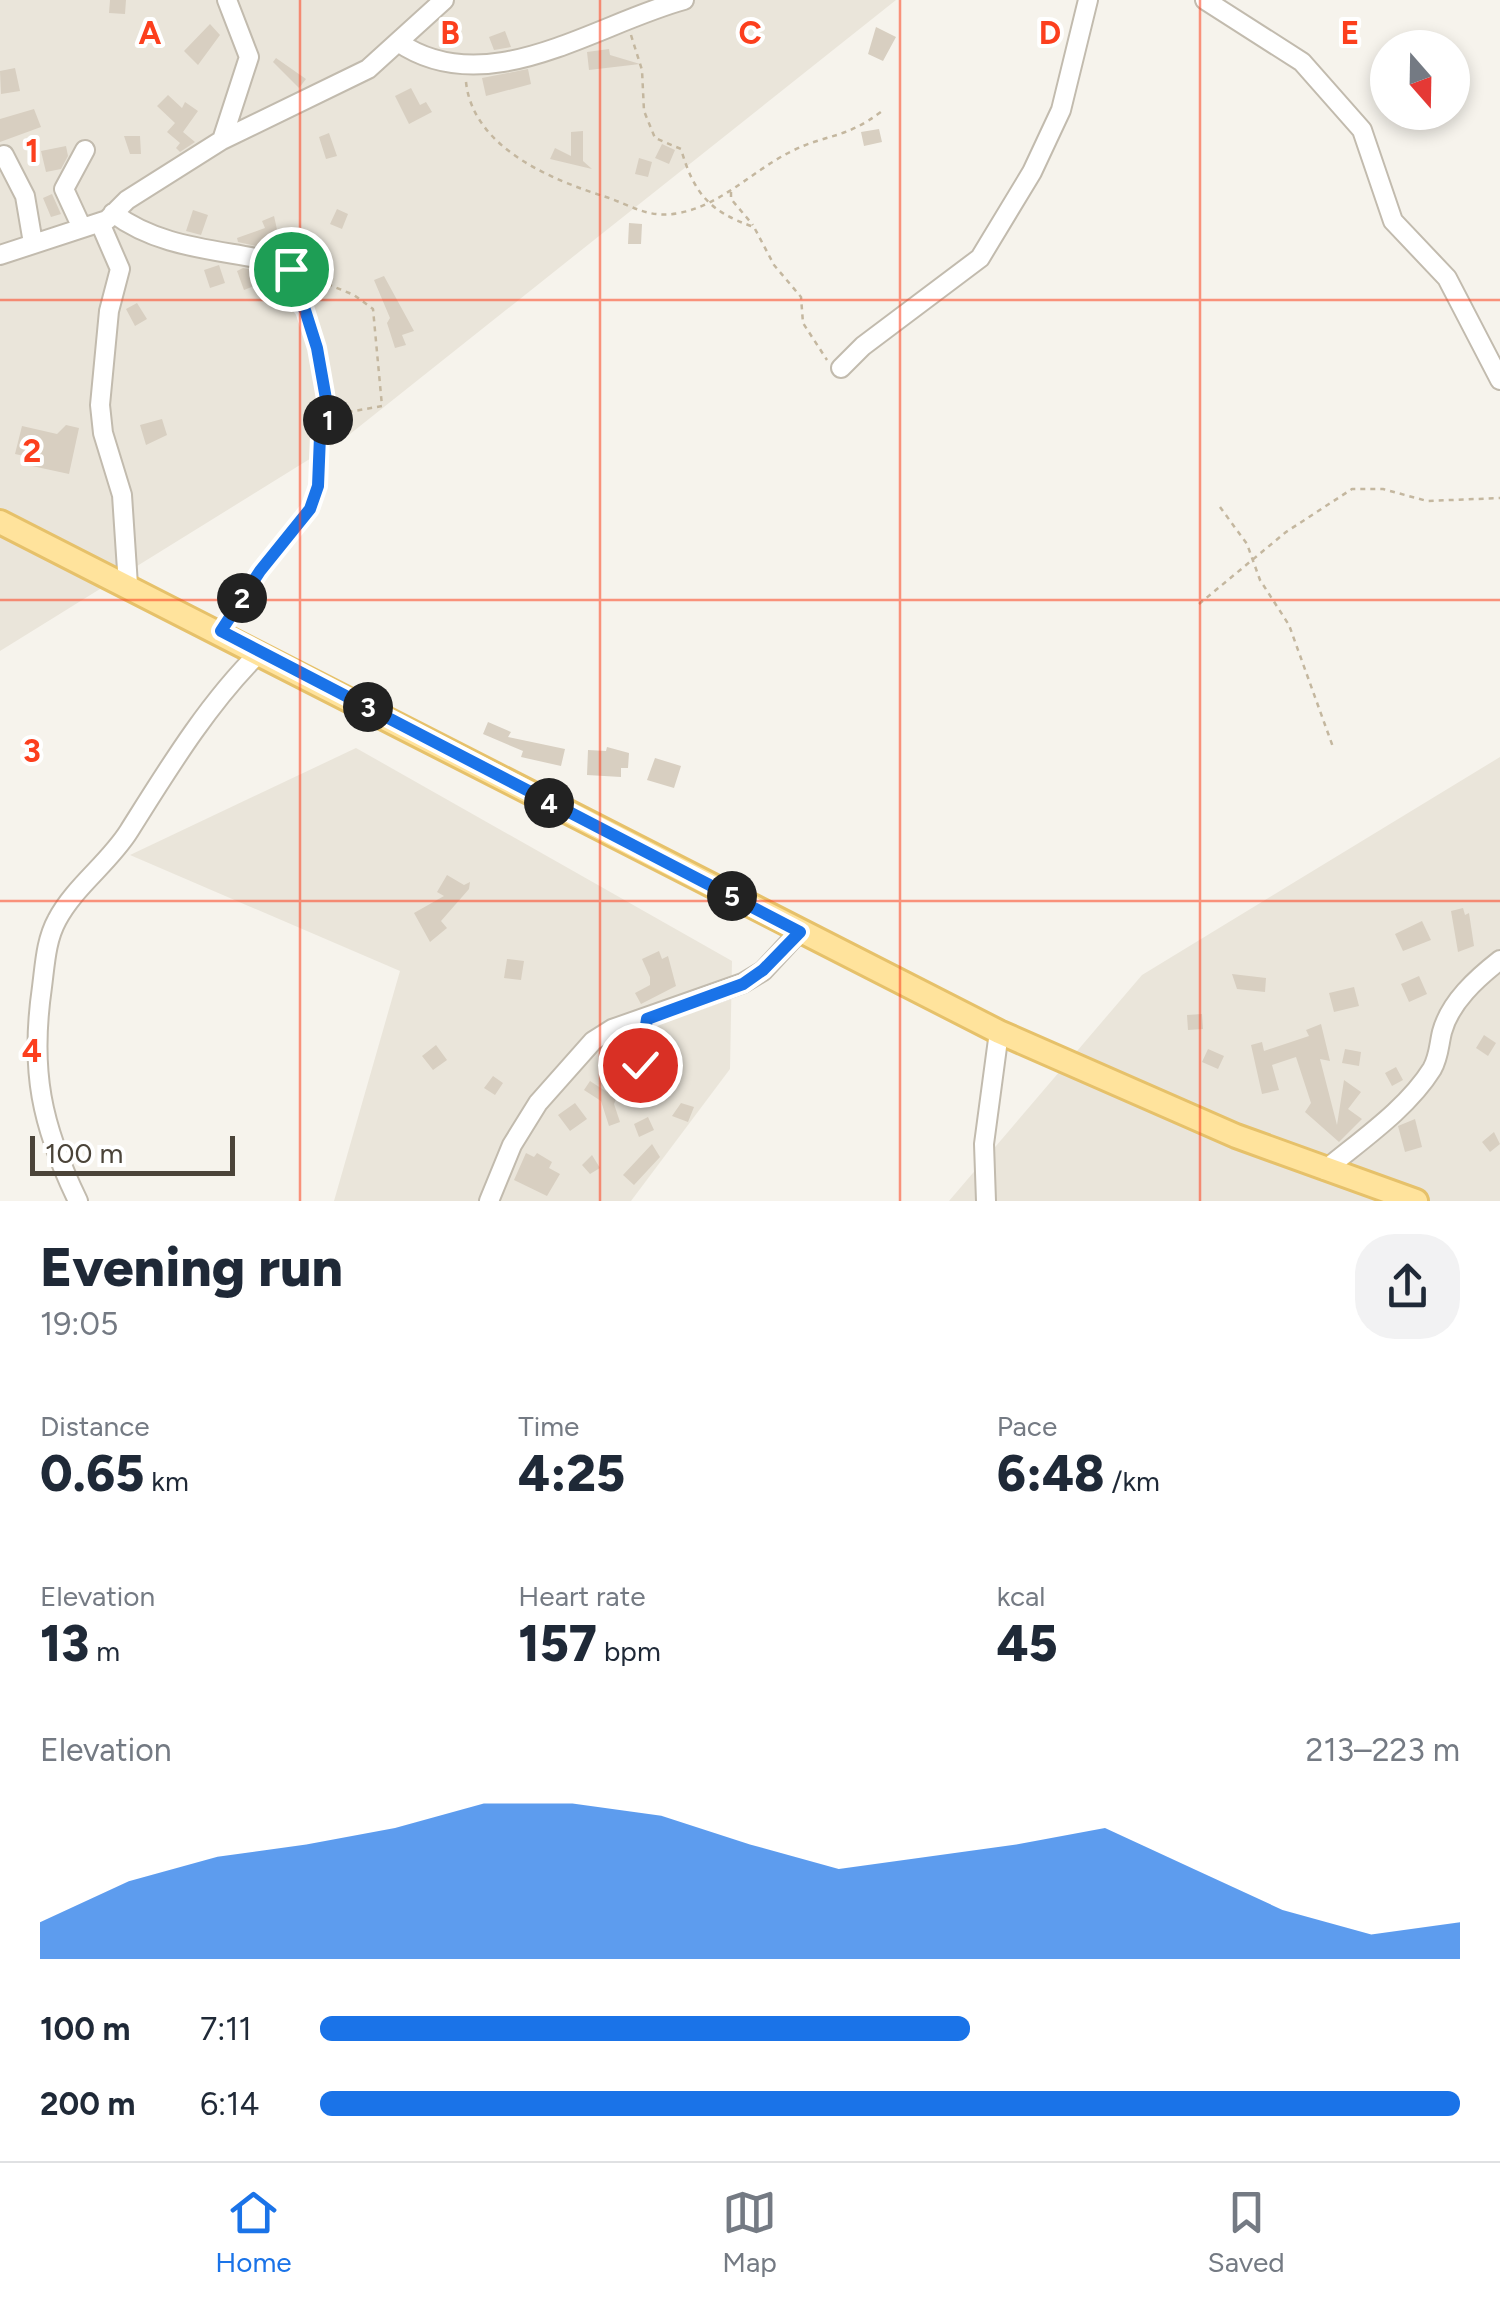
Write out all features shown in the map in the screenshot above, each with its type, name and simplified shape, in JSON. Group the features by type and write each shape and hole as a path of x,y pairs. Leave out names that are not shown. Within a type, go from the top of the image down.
{"main road":[{"path":"0,522 221,631 999,1032 1147,1099 1325,1170 1416,1201"}],"street":[{"path":"222,140 248,58 228,0"},
{"path":"1,254 98,221 222,140 368,68 444,0"},
{"path":"398,42 441,64 468,66 517,58 684,0"},
{"path":"841,368 863,346 980,258 1032,172 1061,110 1088,0"},
{"path":"1206,0 1302,62 1362,130 1392,221 1447,278 1500,380"},
{"path":"85,150 64,192 98,221 120,268 110,311 100,405 103,433 122,494 128,584"},
{"path":"4,154 24,196 33,243"},
{"path":"98,221 134,227 201,251 266,260"},
{"path":"78,1201 41,1110 37,1074 36,1028 49,936 67,904 119,846 235,677 260,652"},
{"path":"489,1201 512,1145 538,1103 592,1041 612,1029 743,984 763,970 800,932"},
{"path":"1325,1170 1425,1078 1434,1066 1450,1014 1479,976 1500,960"},
{"path":"635,1091 647,1019"},
{"path":"986,1201 984,1144 999,1032"}],"path":[{"path":"628,22 632,49 640,56 644,111 655,138 680,149 706,202 722,216 754,227"},
{"path":"468,66 465,87 486,129 549,178 641,214 684,212 731,192 788,152 842,136 882,111"},
{"path":"731,192 774,266 801,297 804,323 812,340 826,360 841,368"},
{"path":"266,260 354,294 373,309 379,339 382,406 329,416"},
{"path":"221,631 260,571 310,509 318,486 320,436 329,416 317,348 305,310 266,260"},
{"path":"1199,604 1253,560 1352,490 1383,489 1427,501 1500,498"},
{"path":"1220,508 1247,544 1302,655 1332,747"}],"shaded area":[{"path":"0,0 896,0 350,434 0,651"},
{"path":"356,748 732,961 730,1069 631,1201 334,1201 400,971 130,855"},
{"path":"1500,757 1500,1201 949,1201 1142,975"}],"building":[{"path":"110,0 126,0 125,14 109,13"},
{"path":"210,24 220,35 198,65 184,51"},
{"path":"876,27 896,37 883,61 868,54"},
{"path":"505,31 511,47 494,50 489,37"},
{"path":"609,49 610,55 640,64 589,70 587,52"},
{"path":"276,58 306,79 299,88 273,62"},
{"path":"15,68 20,91 1,94 0,71"},
{"path":"528,69 531,84 486,96 482,78"},
{"path":"411,88 420,105 426,102 432,112 409,124 395,96"},
{"path":"168,95 182,108 185,102 198,111 183,132 195,142 180,152 176,148 180,143 167,132 175,123 157,106"},
{"path":"34,109 41,127 0,142 0,119"},
{"path":"879,129 882,142 864,146 861,132"},
{"path":"583,131 583,161 592,169 550,159 555,148 571,156 571,132"},
{"path":"329,133 337,156 326,159 319,137"},
{"path":"124,136 140,136 141,154 130,154"},
{"path":"662,144 675,150 669,164 655,158"},
{"path":"66,146 68,156 61,169 46,172 41,151"},
{"path":"639,158 652,162 648,177 635,174"},
{"path":"52,194 61,214 51,217 43,198"},
{"path":"337,209 348,214 342,229 330,224"},
{"path":"193,210 208,215 201,235 186,231"},
{"path":"274,216 282,252 238,242 237,238 265,228 262,221"},
{"path":"629,223 642,224 641,244 628,244"},
{"path":"219,265 225,283 210,288 204,270"},
{"path":"243,268 264,272 267,281 244,290 237,271"},
{"path":"384,276 414,331 402,335 406,345 395,348 387,323 390,318 374,280"},
{"path":"137,303 147,319 135,326 126,309"},
{"path":"162,419 167,435 146,445 140,425"},
{"path":"66,425 79,428 69,474 32,466 34,458 15,454 22,426 57,434"},
{"path":"488,722 511,732 508,737 565,749 561,766 521,757 523,751 483,734"},
{"path":"607,747 629,753 628,768 621,768 621,777 587,775 588,750 606,751"},
{"path":"655,758 681,766 674,788 647,780"},
{"path":"447,875 464,885 470,882 469,889 441,921 447,928 430,942 414,913 444,896 437,892"},
{"path":"1463,908 1465,915 1469,913 1474,946 1458,952 1451,911"},
{"path":"1422,921 1431,940 1403,951 1395,934"},
{"path":"659,951 662,959 668,956 676,986 641,1004 635,993 650,985 642,959"},
{"path":"507,959 524,961 521,980 504,978"},
{"path":"1232,974 1266,978 1265,992 1237,989"},
{"path":"1419,976 1427,994 1409,1002 1401,984"},
{"path":"1354,987 1359,1006 1334,1012 1329,993"},
{"path":"1202,1014 1203,1029 1188,1030 1187,1015"},
{"path":"1321,1024 1330,1061 1320,1059 1337,1125 1344,1080 1361,1092 1348,1109 1362,1119 1339,1142 1305,1112 1311,1103 1296,1057 1272,1065 1279,1090 1262,1094 1251,1045 1262,1042 1264,1051 1309,1036 1306,1030"},
{"path":"1484,1035 1496,1043 1488,1056 1476,1048"},
{"path":"436,1045 447,1060 433,1070 422,1056"},
{"path":"1208,1049 1224,1056 1218,1069 1202,1062"},
{"path":"1345,1049 1361,1052 1359,1066 1342,1063"},
{"path":"1396,1067 1403,1080 1392,1086 1385,1073"},
{"path":"616,1072 625,1076 614,1104 620,1122 609,1126 601,1101 584,1090 590,1081 607,1092"},
{"path":"493,1076 503,1083 495,1095 484,1088"},
{"path":"575,1103 587,1119 570,1131 558,1115"},
{"path":"681,1103 694,1107 688,1122 672,1116"},
{"path":"648,1117 654,1130 639,1137 634,1124"},
{"path":"1415,1119 1422,1147 1405,1152 1398,1126"},
{"path":"1494,1132 1500,1144 1490,1152 1482,1142"},
{"path":"652,1144 660,1157 634,1185 623,1175"},
{"path":"526,1153 534,1157 537,1153 552,1162 549,1168 560,1174 547,1196 514,1180"},
{"path":"592,1155 600,1168 590,1174 582,1165"}],"route":[{"path":"291,269 266,260 281,285 302,304 326,388 329,416 320,436 316,498 290,538 260,571 221,631 800,932 763,970 743,984 647,1019 640,1065"}]}
